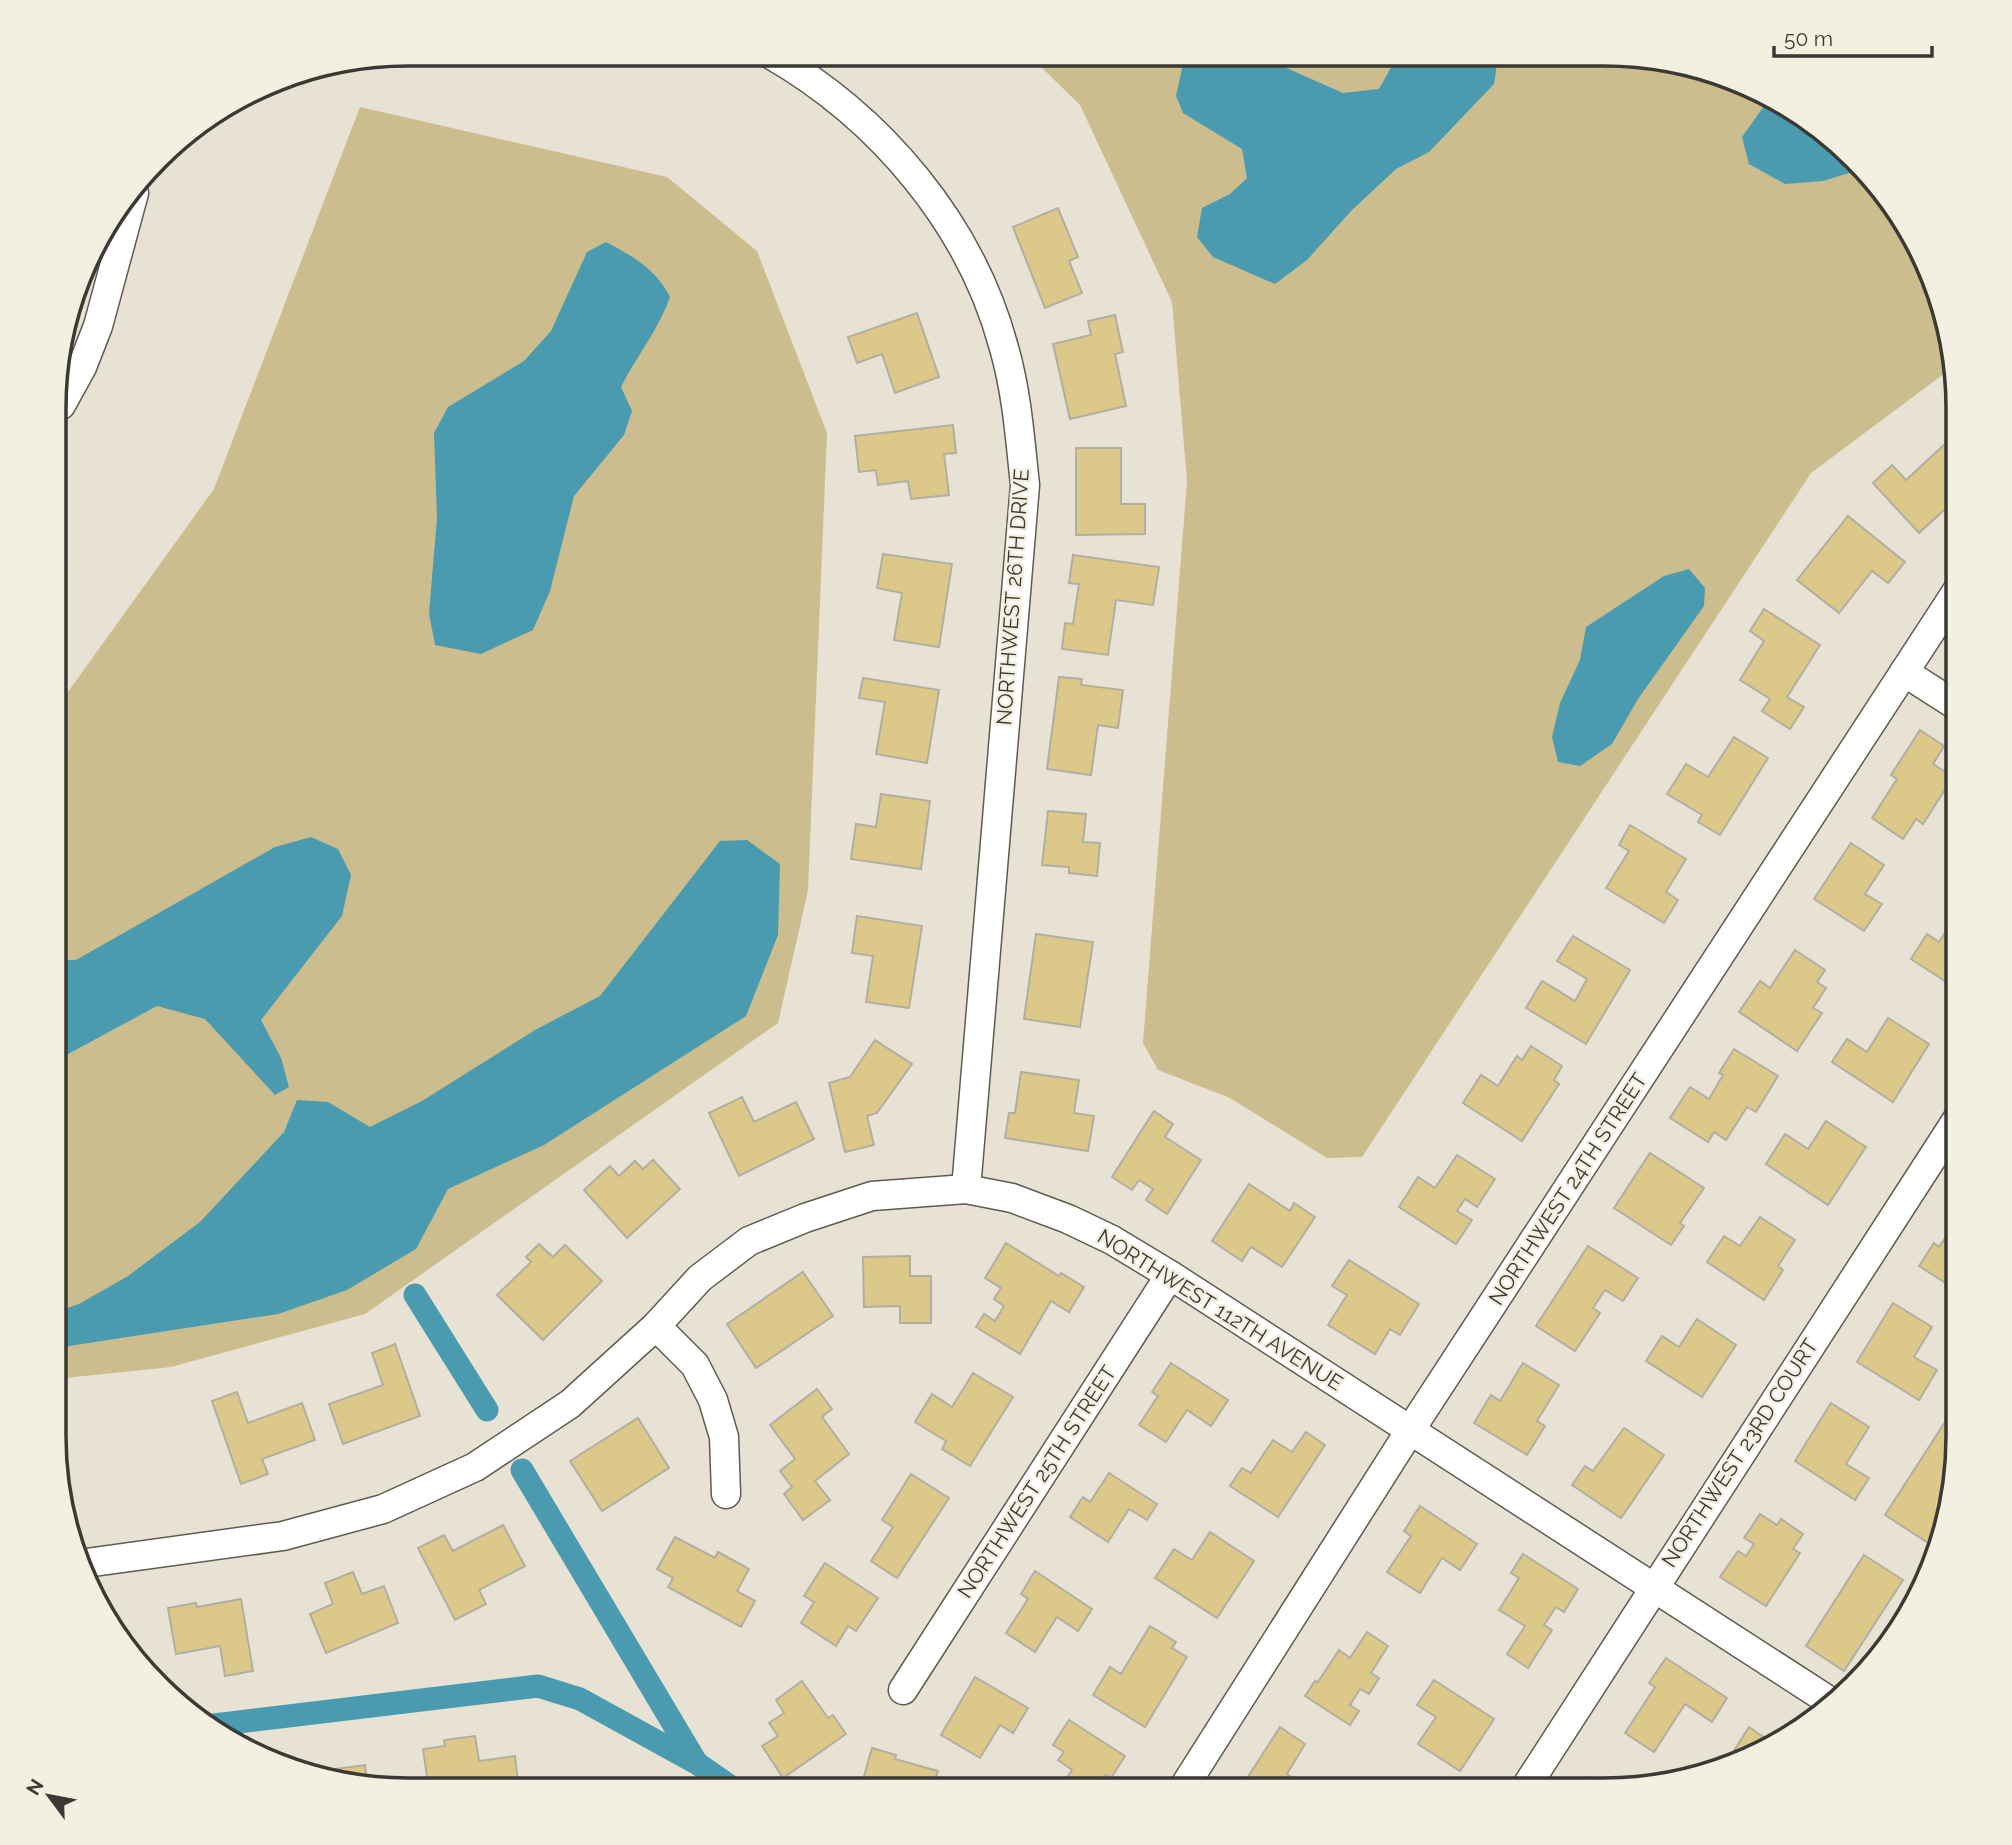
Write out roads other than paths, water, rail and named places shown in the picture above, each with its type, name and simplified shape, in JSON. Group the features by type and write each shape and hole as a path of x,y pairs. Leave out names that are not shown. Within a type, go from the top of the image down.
{"street":[{"name":"NORTHWEST 26TH DRIVE","path":"790,66 804,74 877,134 935,202 976,274 1004,347 1018,413 1025,485 966,1189"},
{"path":"67,395 99,326 129,212"},
{"name":"NORTHWEST 24TH STREET","path":"1190,1778 1411,1429 1946,608"},
{"path":"1904,672 1946,699"},
{"name":"NORTHWEST 23RD COURT","path":"1532,1778 1946,1136"},
{"name":"NORTHWEST 112TH AVENUE","path":"91,1562 283,1536 383,1509 475,1466 570,1404 656,1326 700,1278 749,1241 805,1218 872,1196 966,1189 1012,1198 1068,1219 1112,1240 1411,1429 1824,1698"},
{"name":"NORTHWEST 25TH STREET","path":"903,1690 1170,1275"},
{"path":"656,1326 695,1365 713,1400 724,1437 726,1493"}],"water":[{"path":"1183,66 1282,66 1343,93 1379,89 1392,66 1497,66 1494,84 1429,152 1396,169 1352,210 1307,260 1275,284 1213,257 1197,237 1202,208 1230,194 1247,178 1242,149 1183,113 1176,96"},
{"path":"1764,107 1812,137 1851,173 1823,181 1785,184 1749,164 1742,137"},
{"path":"606,242 651,271 670,297 660,320 621,387 632,411 624,435 574,496 550,591 533,630 481,654 435,645 429,613 437,518 434,433 448,407 524,361 551,331 587,252"},
{"path":"1689,569 1705,588 1704,606 1638,699 1612,744 1580,766 1558,762 1552,737 1560,703 1580,660 1586,627 1664,576"},
{"path":"311,837 338,849 351,875 342,916 261,1020 281,1058 289,1087 275,1095 205,1019 157,1006 66,1055 66,960 76,960 275,847"},
{"path":"747,840 780,864 778,935 746,1016 544,1145 448,1189 416,1249 347,1290 278,1314 66,1346 66,1309 128,1276 200,1222 284,1132 297,1100 328,1102 370,1127 422,1101 535,1030 600,996 720,841"}],"waterway":[{"path":"415,1295 487,1410"},
{"path":"522,1470 696,1762"},
{"path":"224,1724 538,1686 580,1699 698,1764 718,1778"}]}
